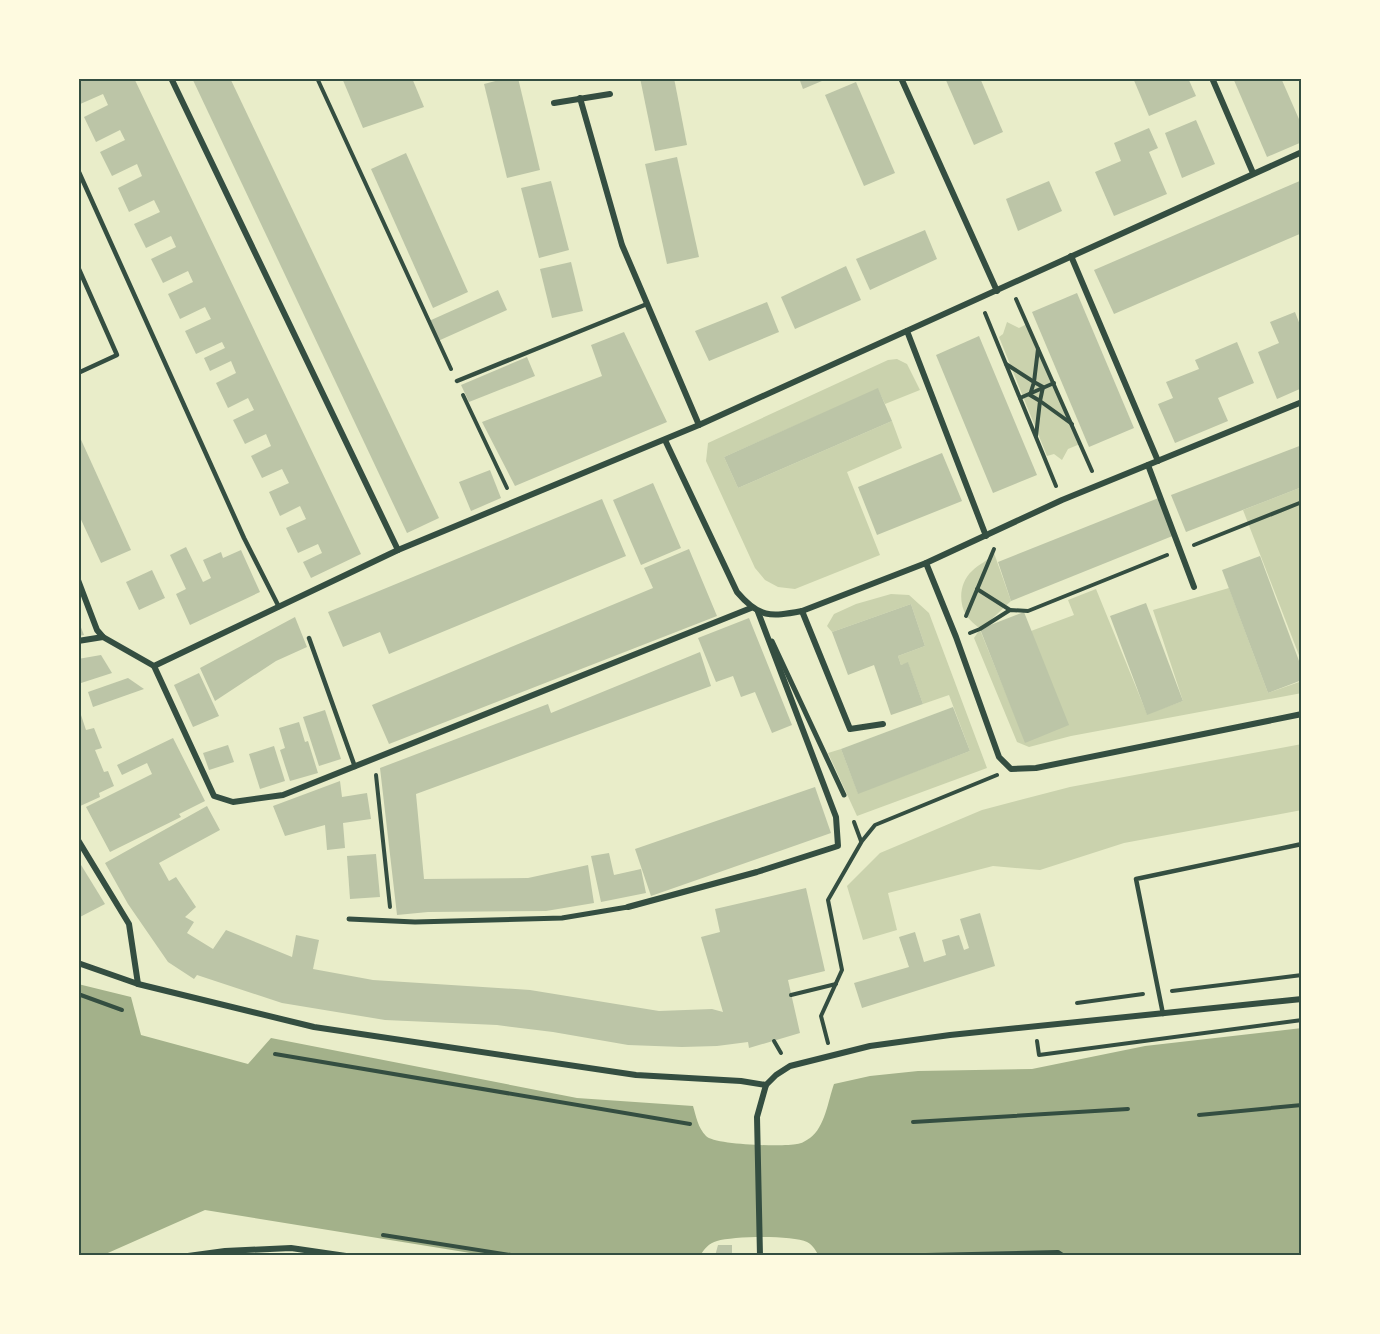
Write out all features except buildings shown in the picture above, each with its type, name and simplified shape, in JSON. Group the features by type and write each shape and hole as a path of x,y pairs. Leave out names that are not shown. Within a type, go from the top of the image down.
{"street":[{"path":"171,78 398,550"},
{"path":"901,78 997,291"},
{"path":"1212,78 1252,173"},
{"path":"554,103 610,94"},
{"path":"580,98 622,245 699,425"},
{"path":"154,666 398,550 665,440 1302,152"},
{"path":"1071,256 1158,461"},
{"path":"907,331 986,536"},
{"path":"665,440 737,592 751,608 758,612 781,615 802,611 926,563 1062,501 1302,402"},
{"path":"1148,465 1194,587"},
{"path":"926,563 956,637 999,757 1011,769 1036,768 1302,714"},
{"path":"78,580 97,630 103,637 154,666 214,796 233,802 283,795 751,608"},
{"path":"802,611 850,729 883,724"},
{"path":"758,612 844,795"},
{"path":"349,919 416,922 562,918 628,907 757,872 838,846 836,817 758,612"},
{"path":"78,642 103,637"},
{"path":"78,840 129,924 138,984"},
{"path":"78,963 138,984 314,1027 636,1075 741,1081 766,1085"},
{"path":"760,1256 757,1117 766,1085 790,1066 870,1046 961,1034 1302,999"},
{"path":"188,1256 225,1251 291,1248 346,1256"}],"lane":[{"path":"78,170 244,538 279,607"},
{"path":"78,267 117,356 78,373"},
{"path":"457,381 647,304"},
{"path":"309,638 355,767"},
{"path":"1162,1014 1136,879 1302,844"}],"path":[{"path":"317,78 514,502"},
{"path":"1009,285 1098,486"},
{"path":"979,298 1062,501"},
{"path":"1030,395 1038,348"},
{"path":"1006,363 1043,387"},
{"path":"1020,398 1054,383"},
{"path":"1036,437 1043,387"},
{"path":"1030,395 1072,425"},
{"path":"977,589 1010,610 1028,611 1302,502"},
{"path":"956,637 1003,528"},
{"path":"956,637 980,629 1010,610"},
{"path":"374,759 392,921"},
{"path":"824,1028 822,1016 842,970 828,900 862,841 875,825 973,784"},
{"path":"791,995 836,984"},
{"path":"78,994 122,1010"},
{"path":"275,1054 690,1124"},
{"path":"1199,1115 1302,1105"},
{"path":"913,1122 1128,1108"},
{"path":"383,1235 517,1256"},
{"path":"880,1256 1058,1252 1064,1256"}],"shaded area":[{"path":"1007,322 1019,328 1027,324 1080,444 1068,449 1062,460 1054,454 1047,456 999,337 1003,334"},
{"path":"897,359 907,364 920,390 885,404 878,389 724,457 738,488 892,421 902,448 847,472 880,555 795,589 778,587 765,580 755,568 706,461 708,443 888,360"},
{"path":"1302,487 1302,663 1243,510"},
{"path":"994,553 1011,601 980,630 1026,743 1031,631 1074,615 1068,600 1096,589 1147,714 1183,701 1153,610 1229,588 1268,693 1302,681 1302,693 1071,736 1029,747 1017,742 974,638 980,629 967,617 961,598 968,575"},
{"path":"891,594 909,595 929,613 987,768 857,816 828,753 841,749 858,793 970,751 949,695 923,704 908,663 901,665 898,656 925,646 911,604 832,632 827,626 834,614 856,604"},
{"path":"1302,744 1302,810 1124,843 1040,870 993,866 888,893 897,930 863,940 847,886 880,853 982,810 1070,787"},
{"path":"78,984 131,997 141,1035 248,1064 271,1038 577,1098 693,1106 699,1126 706,1136 735,1143 765,1145 799,1144 809,1139 823,1121 834,1084 870,1076 918,1071 1032,1069 1145,1046 1302,1028 1302,1256 819,1256 813,1246 807,1242 789,1238 763,1237 717,1241 707,1247 700,1256 489,1256 205,1210 101,1256 78,1256"}]}
